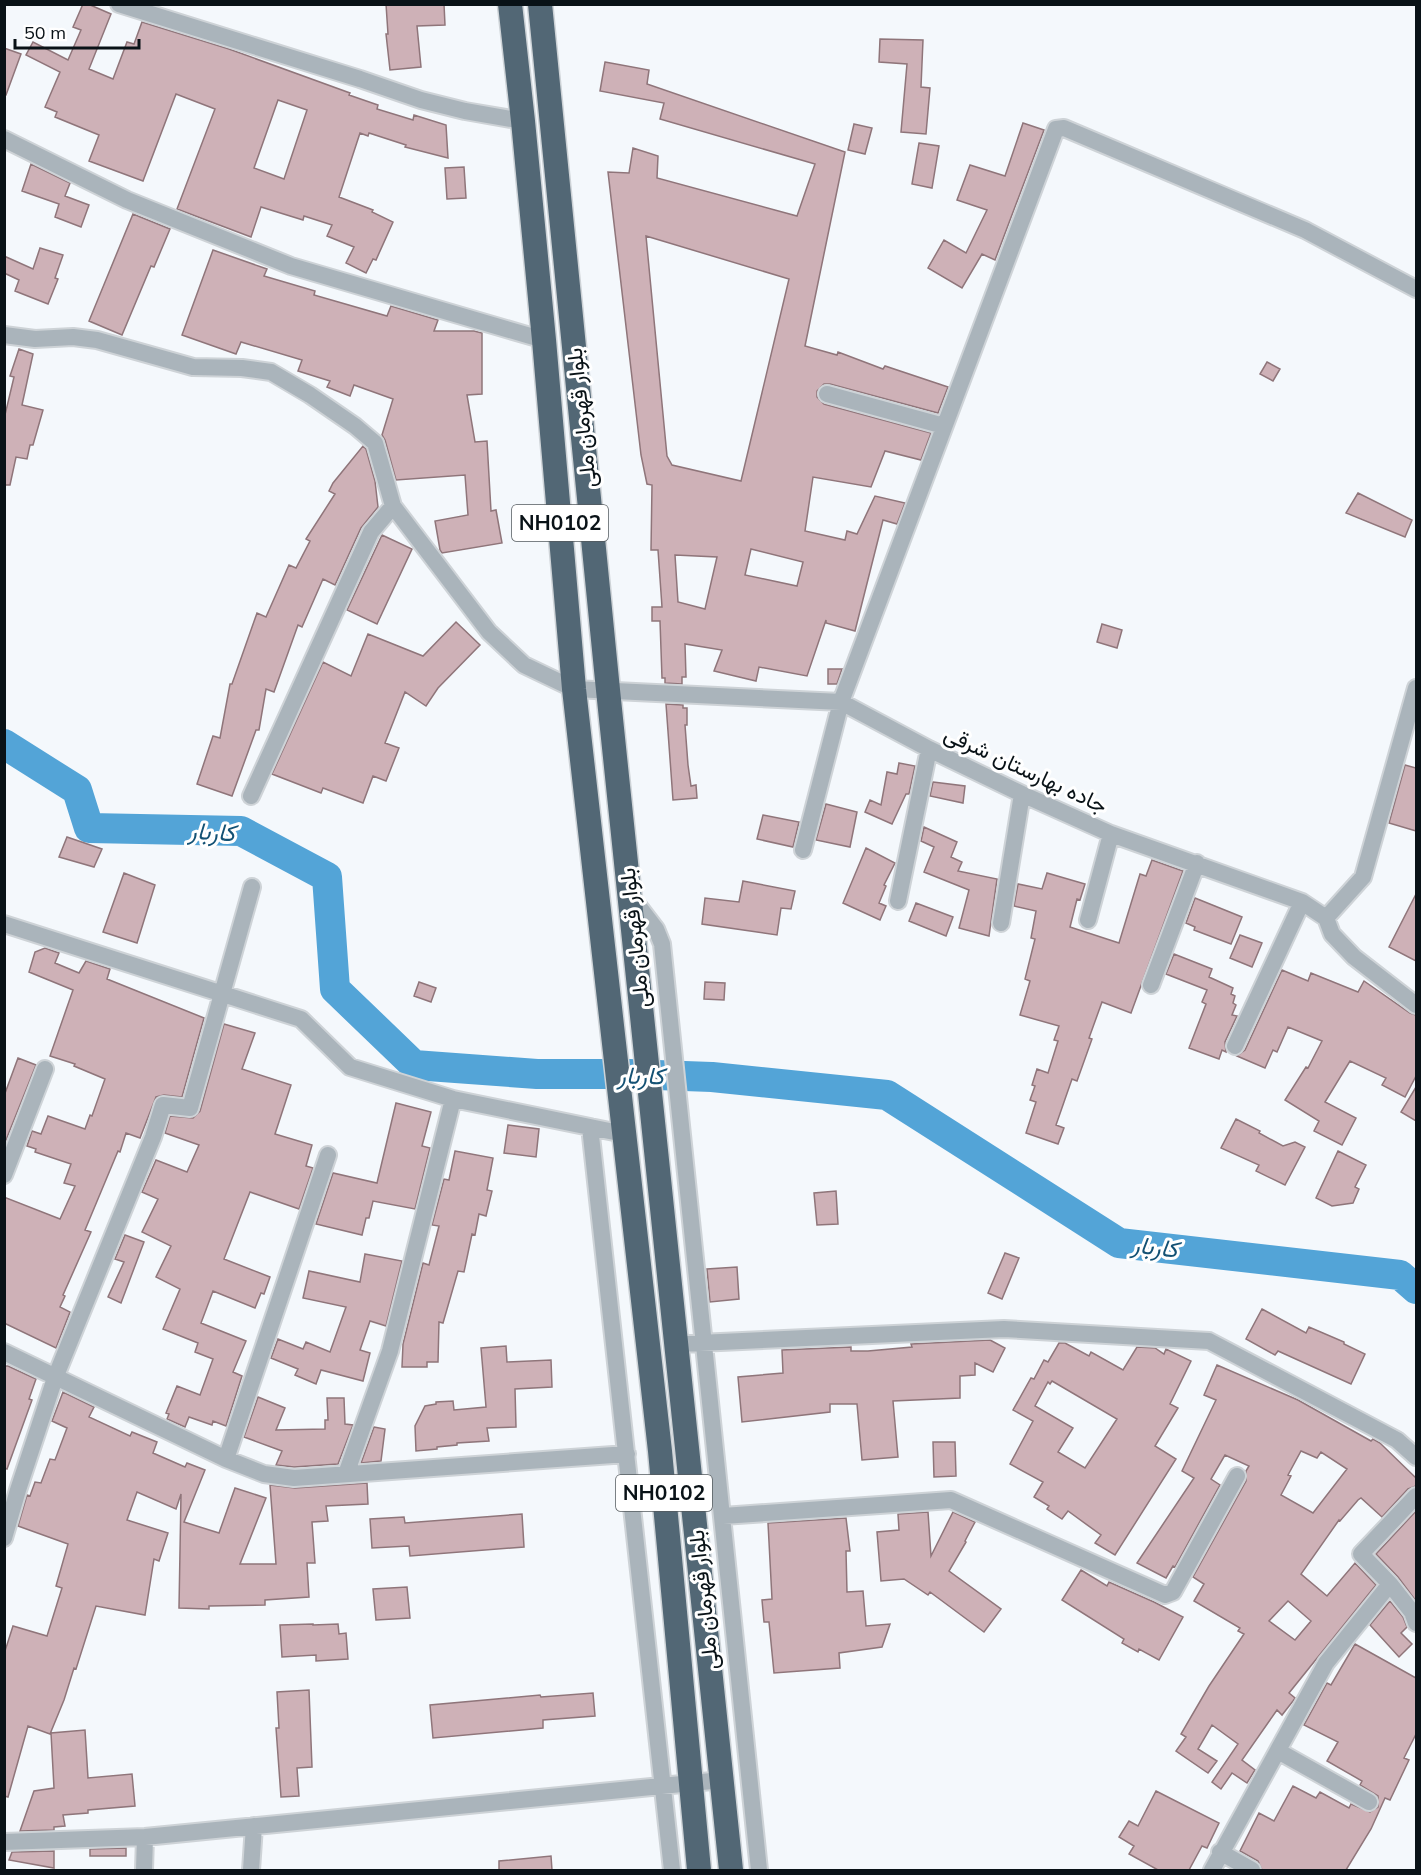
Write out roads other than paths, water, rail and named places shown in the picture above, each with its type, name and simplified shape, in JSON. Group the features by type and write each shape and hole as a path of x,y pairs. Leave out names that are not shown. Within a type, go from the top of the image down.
{"highway":[{"name":"بلوار قهرمان ملی","path":"510,4 544,339 574,689 660,1451 699,1870"},
{"name":"بلوار قهرمان ملی","path":"540,4 608,690 731,1870"}],"street":[{"path":"119,4 421,100 465,111 523,121"},
{"path":"803,850 841,702 1056,129 1064,128 1305,230 1416,289"},
{"path":"4,139 127,200 291,266 544,339"},
{"path":"5,338 85,338 193,367 242,368 271,372 337,413 375,443 393,506 489,632 524,664 574,689"},
{"path":"827,394 944,426"},
{"path":"251,796 371,532 393,506"},
{"path":"1326,918 1364,877 1416,688"},
{"name":"جاده بهارستان شرقی","path":"574,689 841,702 929,749 1023,795 1111,834 1302,902 1326,918 1332,933 1354,957 1416,1005"},
{"path":"898,901 929,749"},
{"path":"1001,922 1023,795"},
{"path":"1088,920 1111,834"},
{"path":"1151,985 1197,863"},
{"path":"4,1538 11,1487 164,1105 190,1108 252,888"},
{"path":"630,895 656,929 662,944 759,1870"},
{"path":"1235,1046 1302,902"},
{"path":"4,924 301,1020 350,1067 453,1098 590,1127 623,1125"},
{"path":"4,1174 45,1069"},
{"path":"346,1474 390,1351 453,1098"},
{"path":"590,1127 672,1870"},
{"path":"226,1459 328,1155"},
{"path":"677,1344 1004,1329 1209,1341 1397,1440 1416,1457"},
{"path":"4,1352 226,1459 264,1474 294,1478 627,1454"},
{"path":"723,1516 951,1500 1165,1595 1173,1592 1237,1476"},
{"path":"1416,1496 1361,1554 1390,1584 1412,1612 1416,1623"},
{"path":"1212,1870 1326,1663 1390,1584"},
{"path":"1278,1751 1370,1802"},
{"path":"6,1846 145,1837 663,1784 722,1780"},
{"path":"251,1870 254,1826"},
{"path":"144,1870 145,1837"},
{"path":"1220,1852 1252,1870"}],"waterway":[{"name":"کاربار","path":"4,744 77,790 89,828 241,831 327,877 335,989 414,1065 537,1074 712,1077 887,1095 1119,1243 1400,1275 1416,1289"}]}
